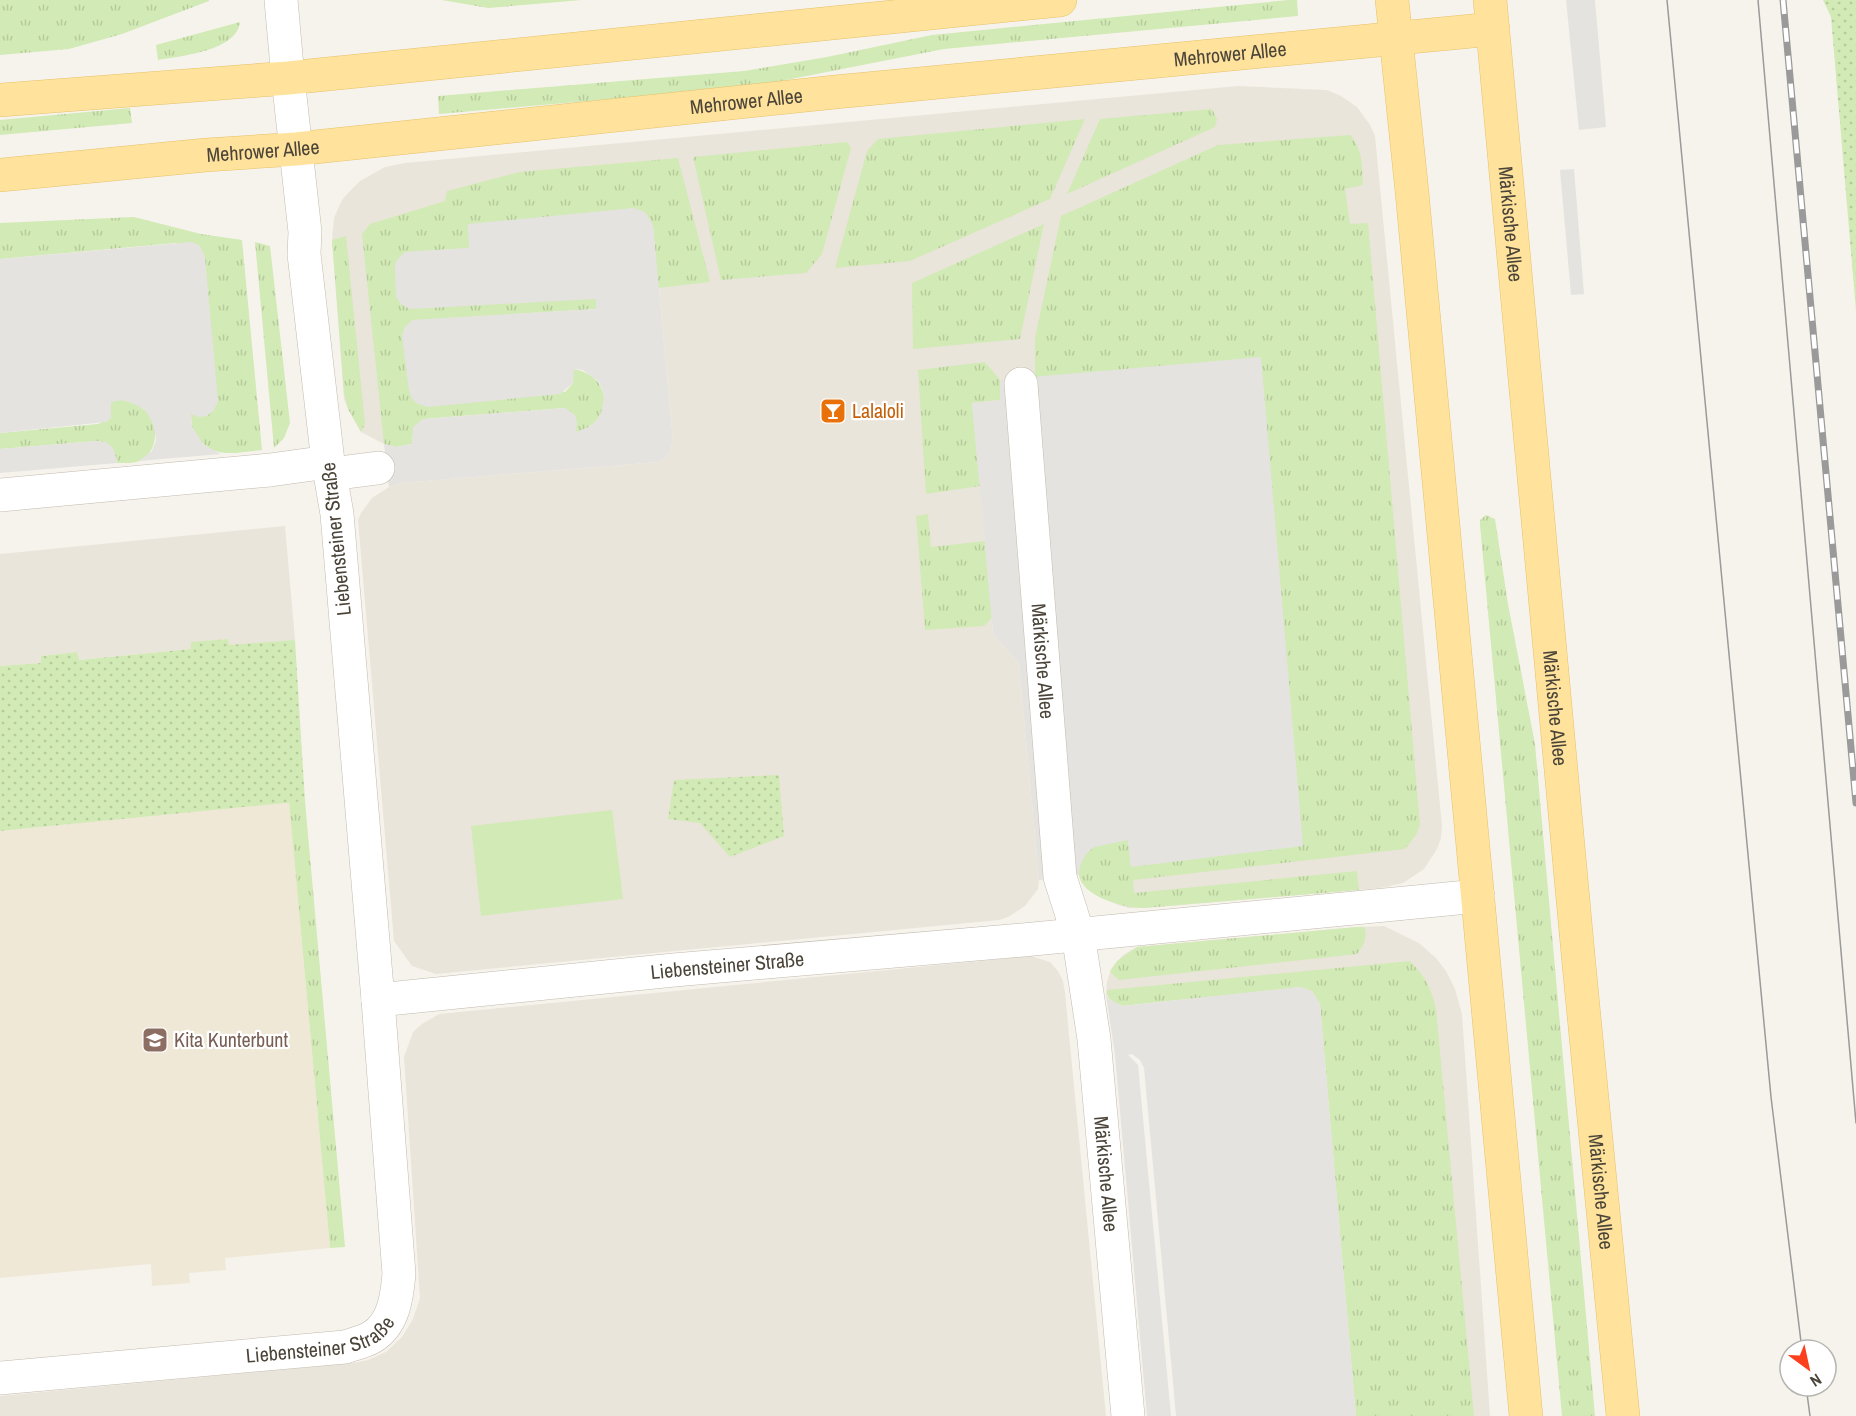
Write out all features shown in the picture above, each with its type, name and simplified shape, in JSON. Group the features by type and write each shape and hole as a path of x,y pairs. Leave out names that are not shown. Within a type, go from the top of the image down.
{"main road":[{"path":"0,100 288,78 1060,0"},
{"path":"1392,0 1526,1416"},
{"name":"Mehrower Allee","path":"0,175 206,155 296,149 835,92 1397,39 1491,15"},
{"name":"Märkische Allee","path":"1491,15 1623,1416"}],"street":[{"path":"281,0 288,78"},
{"name":"Liebensteiner Straße","path":"0,1378 345,1347 371,1338 380,1331 390,1318 396,1299 399,1274 337,514 329,468 304,254 305,232 288,78"},
{"name":"Märkische Allee","path":"1021,384 1060,877 1078,934 1094,1039 1128,1416"},
{"path":"0,495 329,468 378,468"},
{"path":"1078,934 1478,896"},
{"name":"Liebensteiner Straße","path":"378,1000 674,970 1078,934"}],"shaded area":[{"path":"1566,0 1595,0 1606,127 1579,130"},
{"path":"1238,86 1327,90 1357,107 1375,136 1442,826 1437,849 1424,869 1403,883 1381,888 1144,908 1118,905 1092,892 1080,878 980,486 993,634 1019,664 1039,880 1038,889 1025,906 999,920 436,974 412,966 394,941 358,520 361,513 372,498 400,483 659,462 670,454 673,440 653,225 396,447 384,444 361,432 344,399 332,240 334,218 342,200 348,193 360,181 385,167 405,163"},
{"path":"1574,169 1584,294 1571,295 1560,170"},
{"path":"634,208 645,212 653,225 673,440 670,454 659,462 400,483 389,487 384,444 396,447 412,444 413,427 423,419 565,408 575,415 576,432 596,421 601,414 604,397 598,381 583,370 574,369 573,383 560,394 428,407 418,404 412,399 409,391 402,336 405,327 413,320 596,309 596,299 410,309 402,305 396,297 395,264 399,258 405,252 469,248 468,224"},
{"path":"192,242 200,246 205,257 218,401 214,410 207,416 199,417 191,414 192,427 204,445 221,454 139,461 152,451 156,440 154,426 146,411 123,400 111,402 111,418 106,422 0,433 0,259"},
{"path":"1261,357 1303,846 1131,867 1128,840 1094,847 1086,854 1080,866 1079,875 1039,880 1019,664 993,634 972,403 1000,400 1000,380"},
{"path":"106,442 113,448 117,463 0,473 0,449"},
{"path":"285,526 295,640 229,646 228,639 191,643 192,649 78,660 77,652 41,656 42,663 0,666 0,554"},
{"name":"Kita Kunterbunt","path":"289,802 330,1248 225,1258 226,1270 189,1273 190,1283 152,1286 151,1264 0,1278 0,831"},
{"path":"1384,926 1419,943 1436,958 1455,989 1462,1014 1490,1416 1356,1416 1320,1004 1106,995 1111,969 1123,955 1137,947"},
{"path":"1031,956 1050,962 1063,981 1065,993 1106,1416 0,1416 0,1396 353,1363 368,1360 386,1352 402,1337 413,1319 420,1298 404,1057 413,1032 439,1014"},
{"path":"1300,987 1312,991 1320,1004 1356,1416 1176,1416 1144,1068 1140,1060 1132,1054 1128,1055 1138,1065 1171,1416 1147,1416 1115,1055 1106,995 1122,1006"}],"green space":[{"path":"0,0 209,1 122,34 69,49 0,55"},
{"path":"442,0 582,0 488,8"},
{"path":"1297,0 1298,16 944,49 750,87 439,114 438,96 744,71 827,57 932,35"},
{"path":"1823,0 1856,0 1856,311 1831,17"},
{"path":"240,22 237,32 219,46 193,54 158,60 156,45"},
{"path":"130,108 132,123 0,135 0,120"},
{"path":"1212,109 1217,119 1215,127 1067,194 1100,119"},
{"path":"1085,119 1050,199 910,261 835,268 867,151 878,139"},
{"path":"1350,135 1360,152 1363,185 1345,189 1350,224 1368,223 1420,825 1416,835 1405,849 1133,880 1134,893 1357,871 1359,890 1144,908 1112,902 1090,891 1082,883 1079,874 1081,863 1087,853 1096,846 1107,842 1128,840 1131,866 1261,358 1035,378 1035,338 1061,216 1218,145"},
{"path":"847,142 851,148 822,254 806,273 721,280 693,157"},
{"path":"678,158 710,282 658,288 653,225 468,224 470,248 405,252 410,308 596,298 597,309 413,320 405,327 402,336 565,392 573,383 573,369 586,373 596,380 602,389 603,410 597,419 588,427 576,432 565,408 423,419 414,430 412,444 396,447 384,444 362,234 370,224 445,201 447,191 520,172"},
{"path":"134,217 201,234 242,240 262,450 230,453 213,450 198,438 192,427 176,243 0,259 0,223"},
{"path":"1044,224 1020,339 913,349 912,283"},
{"path":"346,236 365,424 361,432 348,409 344,393 332,240"},
{"path":"255,242 270,246 290,423 284,438 274,448"},
{"path":"985,362 1000,380 1000,400 972,403 980,486 926,494 918,370"},
{"path":"123,400 145,410 155,429 151,450 139,461 117,463 111,448 97,441 0,449 0,433 98,424 111,418 111,401"},
{"path":"928,514 931,547 985,541 992,618 984,626 925,630 916,516"},
{"path":"1486,515 1495,519 1508,604 1535,744 1595,1416 1562,1416 1480,525 1480,520"},
{"path":"228,639 229,645 295,640 305,801 0,831 0,666 41,663 41,656 77,652 79,660 191,649 191,642"},
{"path":"779,775 784,836 730,857 700,823 668,819 674,780"},
{"path":"305,801 345,1247 330,1248 289,802"},
{"path":"612,810 623,899 481,916 471,826"},
{"path":"1364,927 1366,934 1357,954 1119,980 1110,972 1117,961 1137,947"},
{"path":"1410,961 1427,983 1436,1009 1474,1416 1356,1416 1320,1004 1312,991 1300,987 1122,1006 1111,1000 1107,993 1107,990"}],"tram line":[{"path":"1667,0 1771,1097 1801,1338"},
{"path":"1758,0 1856,1123"},
{"path":"1808,1398 1810,1416"}],"railway":[{"path":"1783,0 1856,803"}],"place":[{"name":"Lalaloli","path":"833,411"},
{"name":"Kita Kunterbunt","path":"155,1040"}]}
